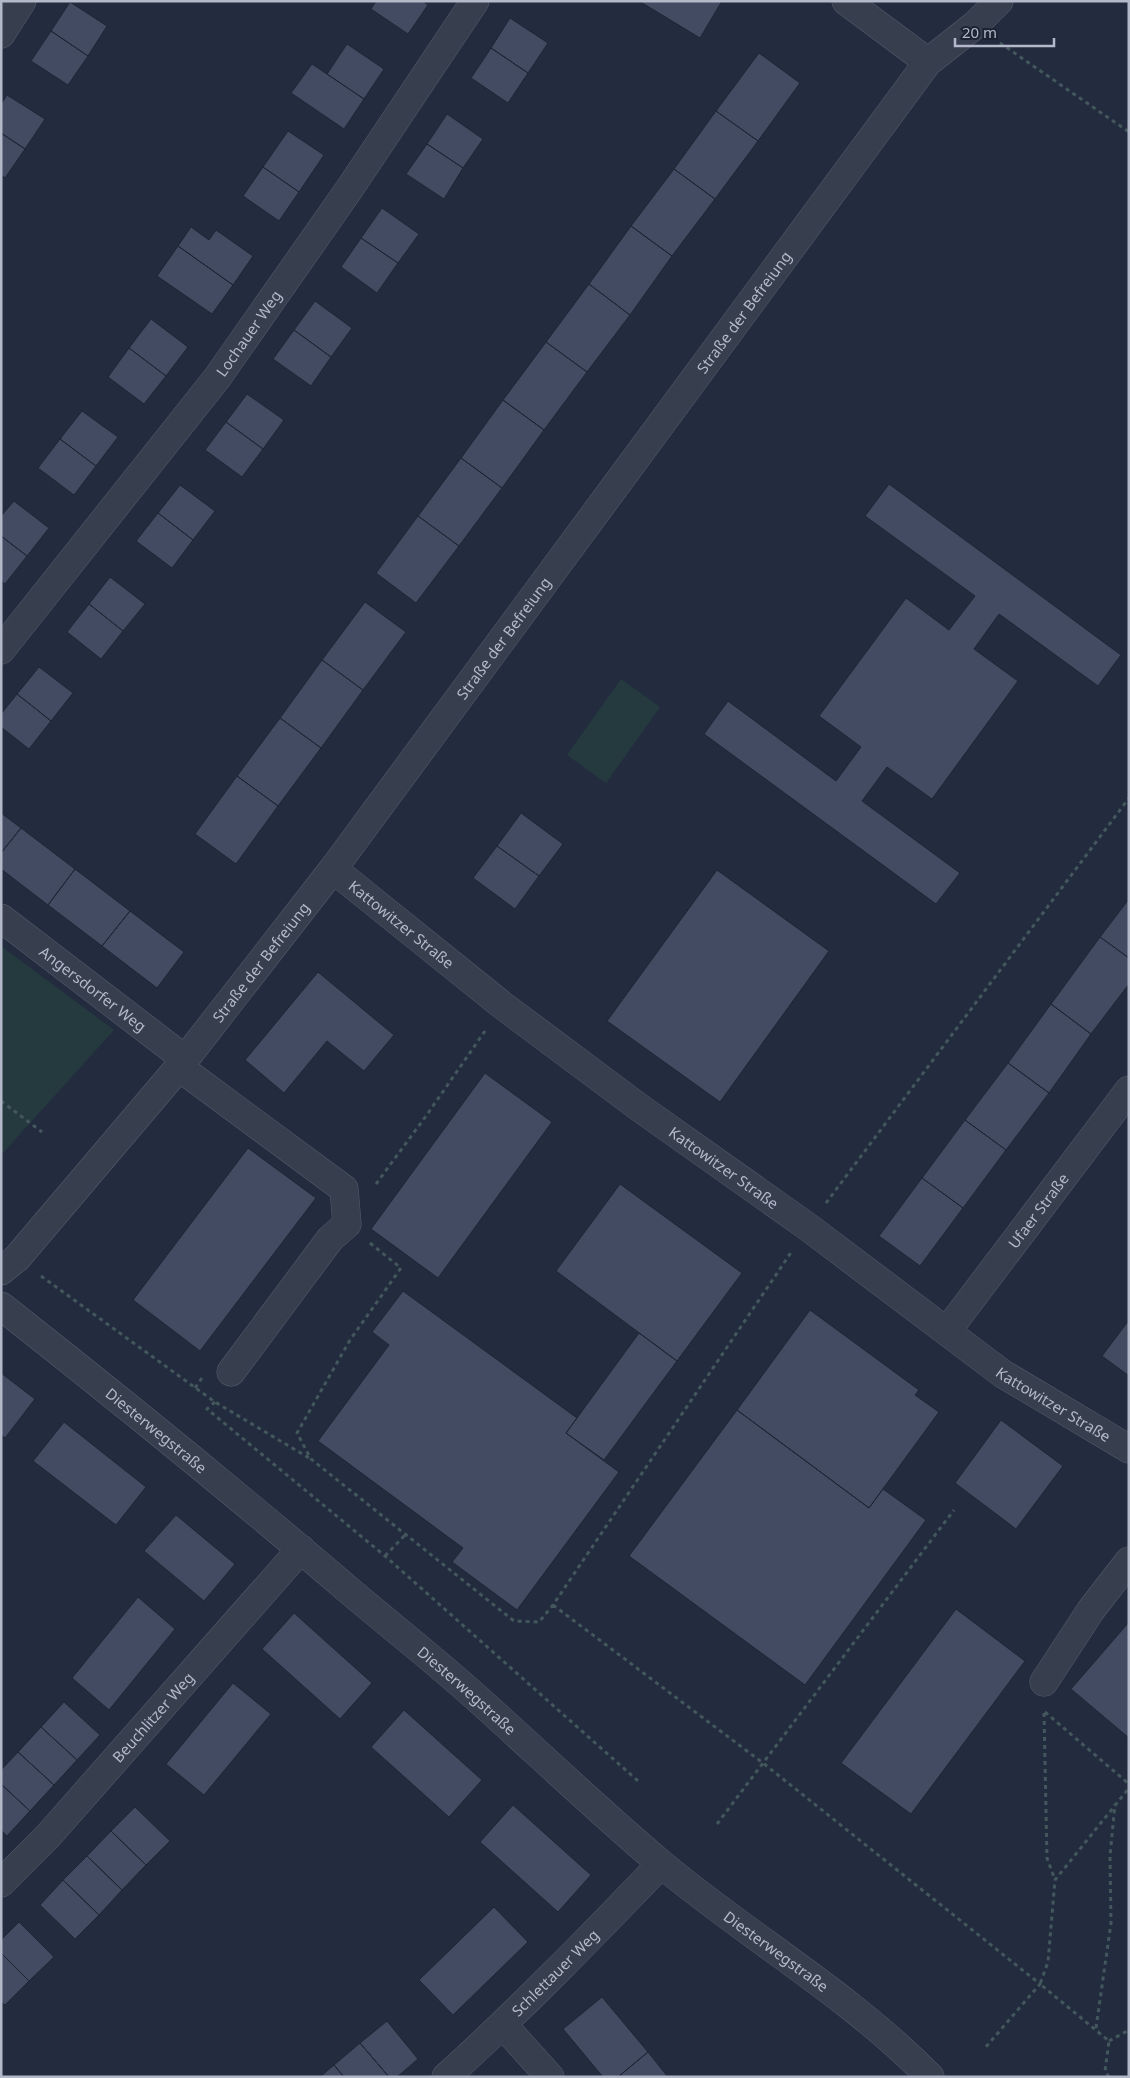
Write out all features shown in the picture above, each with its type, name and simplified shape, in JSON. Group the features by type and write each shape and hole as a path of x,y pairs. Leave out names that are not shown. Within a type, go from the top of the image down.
{"street":[{"path":"1,34 22,1"},
{"name":"Lochauer Weg","path":"1,650 216,378 350,188 475,1"},
{"path":"846,1 928,62"},
{"name":"Straße der Befreiung","path":"9,1265 182,1063 333,869 928,62 975,26 999,1"},
{"name":"Kattowitzer Straße","path":"333,869 502,1006 640,1108 808,1227 1003,1374 1129,1449"},
{"name":"Angersdorfer Weg","path":"1,918 182,1063 344,1189 347,1224"},
{"name":"Ufaer Straße","path":"947,1331 1129,1090"},
{"path":"231,1372 330,1239 347,1224"},
{"name":"Diesterwegstraße","path":"1,1306 127,1405 469,1691 661,1864 712,1905 869,2022 930,2077"},
{"name":"Beuchlitzer Weg","path":"1,1883 48,1836 301,1549"},
{"path":"1044,1682 1091,1610 1129,1561"},
{"name":"Schlettauer Weg","path":"446,2077 503,2025 661,1864"},
{"path":"503,2025 550,2077"}],"path":[{"path":"975,26 1129,132"},
{"path":"9,1265 215,1402 311,1459 514,1621 539,1622 808,1227 1129,798"},
{"path":"375,1185 426,1116 502,1006"},
{"path":"1,1101 42,1132"},
{"path":"311,1459 297,1433 350,1340 401,1268 347,1224"},
{"path":"215,1402 207,1409 385,1556 638,1781"},
{"path":"718,1824 954,1510"},
{"path":"385,1556 406,1534"},
{"path":"552,1605 763,1763 1109,2041"},
{"path":"985,2048 1040,1984 1048,1962 1055,1880 1047,1858 1044,1682"},
{"path":"1044,1712 1129,1786 1055,1880"},
{"path":"1096,2029 1111,1923 1110,1856 1115,1804"},
{"path":"1109,2041 1129,2030"},
{"path":"1109,2041 1105,2070 1109,2077"}],"green space":[{"path":"621,679 660,707 606,783 567,755"},
{"path":"1,946 114,1030 1,1155"}],"building":[{"path":"376,1 423,1 428,5 408,34 371,9"},
{"path":"639,1 722,1 700,38"},
{"path":"70,2 107,26 88,56 51,31"},
{"path":"510,18 548,43 528,73 491,48"},
{"path":"51,31 88,56 68,85 31,61"},
{"path":"347,44 384,69 364,99 327,74"},
{"path":"491,48 528,73 508,103 471,78"},
{"path":"759,53 800,83 758,141 716,111"},
{"path":"312,64 364,99 344,129 291,93"},
{"path":"7,95 45,119 25,149 1,133 1,104"},
{"path":"716,111 758,141 715,199 674,169"},
{"path":"447,114 483,139 463,168 427,144"},
{"path":"288,131 324,155 299,192 263,167"},
{"path":"1,133 25,149 5,178 1,175"},
{"path":"427,144 463,168 444,199 406,174"},
{"path":"263,167 299,192 279,221 243,196"},
{"path":"674,169 715,199 672,256 631,226"},
{"path":"382,208 419,234 398,263 361,238"},
{"path":"631,226 672,256 630,315 589,284"},
{"path":"191,227 209,240 216,230 253,256 233,285 178,246"},
{"path":"361,238 398,263 377,293 341,267"},
{"path":"178,246 233,285 212,314 157,276"},
{"path":"589,284 630,315 587,372 546,342"},
{"path":"315,301 352,328 331,357 294,330"},
{"path":"151,319 188,347 166,376 129,348"},
{"path":"294,330 331,357 311,386 273,359"},
{"path":"546,342 587,372 544,430 503,400"},
{"path":"129,348 166,376 144,404 108,377"},
{"path":"247,394 284,420 263,449 226,422"},
{"path":"503,400 544,430 502,488 461,458"},
{"path":"82,411 118,437 96,466 60,439"},
{"path":"226,422 263,449 242,477 205,450"},
{"path":"60,439 96,466 74,495 38,468"},
{"path":"461,458 502,488 459,546 418,516"},
{"path":"889,484 1121,655 1098,686 999,614 974,649 1018,681 932,799 887,767 862,801 960,873 936,904 704,734 728,701 836,781 861,747 819,716 906,598 949,630 975,596 865,516"},
{"path":"180,485 215,511 193,540 158,513"},
{"path":"14,501 49,528 27,556 1,536 1,516"},
{"path":"158,513 193,540 172,568 136,541"},
{"path":"418,516 459,546 416,603 376,573"},
{"path":"1,536 27,556 5,584 1,581"},
{"path":"110,577 145,604 123,631 89,604"},
{"path":"365,602 406,632 363,690 322,660"},
{"path":"89,604 123,631 101,659 67,632"},
{"path":"322,660 363,690 321,748 280,718"},
{"path":"39,667 73,693 51,721 17,694"},
{"path":"17,694 51,721 29,749 1,727 1,714"},
{"path":"280,718 321,748 278,806 237,776"},
{"path":"237,776 278,806 236,864 195,834"},
{"path":"1,813 21,828 1,853"},
{"path":"521,813 563,844 539,876 497,846"},
{"path":"21,828 75,869 48,905 1,869 1,853"},
{"path":"497,846 539,876 515,909 473,878"},
{"path":"75,869 130,911 102,946 48,905"},
{"path":"717,870 829,951 720,1102 607,1021"},
{"path":"1129,899 1129,958 1100,937"},
{"path":"130,911 184,952 157,988 102,946"},
{"path":"1100,937 1129,958 1129,984 1091,1034 1051,1004"},
{"path":"318,972 394,1035 364,1071 327,1041 284,1093 245,1060"},
{"path":"1051,1004 1091,1034 1049,1093 1008,1063"},
{"path":"1008,1063 1049,1093 1006,1150 965,1120"},
{"path":"485,1073 552,1122 438,1278 371,1229"},
{"path":"965,1120 1006,1150 963,1208 922,1178"},
{"path":"248,1148 316,1198 200,1351 133,1300"},
{"path":"922,1178 963,1208 920,1266 879,1236"},
{"path":"620,1184 742,1273 677,1361 556,1271"},
{"path":"403,1291 577,1418 566,1433 619,1472 517,1610 452,1562 463,1548 318,1441 389,1345 372,1332"},
{"path":"810,1310 919,1390 915,1395 939,1412 869,1508 737,1410"},
{"path":"1129,1320 1129,1376 1102,1356"},
{"path":"639,1333 677,1361 604,1460 566,1433"},
{"path":"1,1373 35,1399 5,1438 1,1435"},
{"path":"737,1410 869,1508 883,1489 926,1520 805,1685 629,1556"},
{"path":"1001,1420 1063,1466 1016,1529 955,1483"},
{"path":"64,1422 146,1487 116,1525 33,1461"},
{"path":"176,1515 235,1564 204,1601 144,1551"},
{"path":"138,1597 175,1629 109,1710 72,1678"},
{"path":"956,1609 1025,1661 911,1814 841,1763"},
{"path":"294,1613 372,1683 340,1719 262,1649"},
{"path":"1129,1622 1129,1738 1071,1689"},
{"path":"233,1683 271,1714 204,1795 166,1764"},
{"path":"64,1702 100,1735 77,1760 41,1727"},
{"path":"404,1710 482,1780 449,1817 371,1747"},
{"path":"41,1727 77,1760 54,1785 18,1752"},
{"path":"18,1752 54,1785 30,1811 1,1784 1,1770"},
{"path":"1,1784 30,1811 7,1836 1,1830"},
{"path":"513,1805 591,1875 558,1912 480,1842"},
{"path":"135,1807 170,1841 146,1865 111,1831"},
{"path":"111,1831 146,1865 122,1890 87,1856"},
{"path":"87,1856 122,1890 99,1915 63,1880"},
{"path":"63,1880 99,1915 75,1939 40,1905"},
{"path":"494,1907 528,1942 453,2015 419,1980"},
{"path":"19,1922 54,1957 29,1981 1,1953 1,1940"},
{"path":"1,1953 29,1981 5,2005 1,2002"},
{"path":"602,1997 648,2052 618,2077 603,2077 563,2029"},
{"path":"387,2021 418,2059 397,2077 389,2077 360,2043"},
{"path":"360,2043 389,2077 344,2077 334,2065"},
{"path":"648,2052 668,2077 618,2077"},
{"path":"334,2065 344,2077 320,2077"}]}
